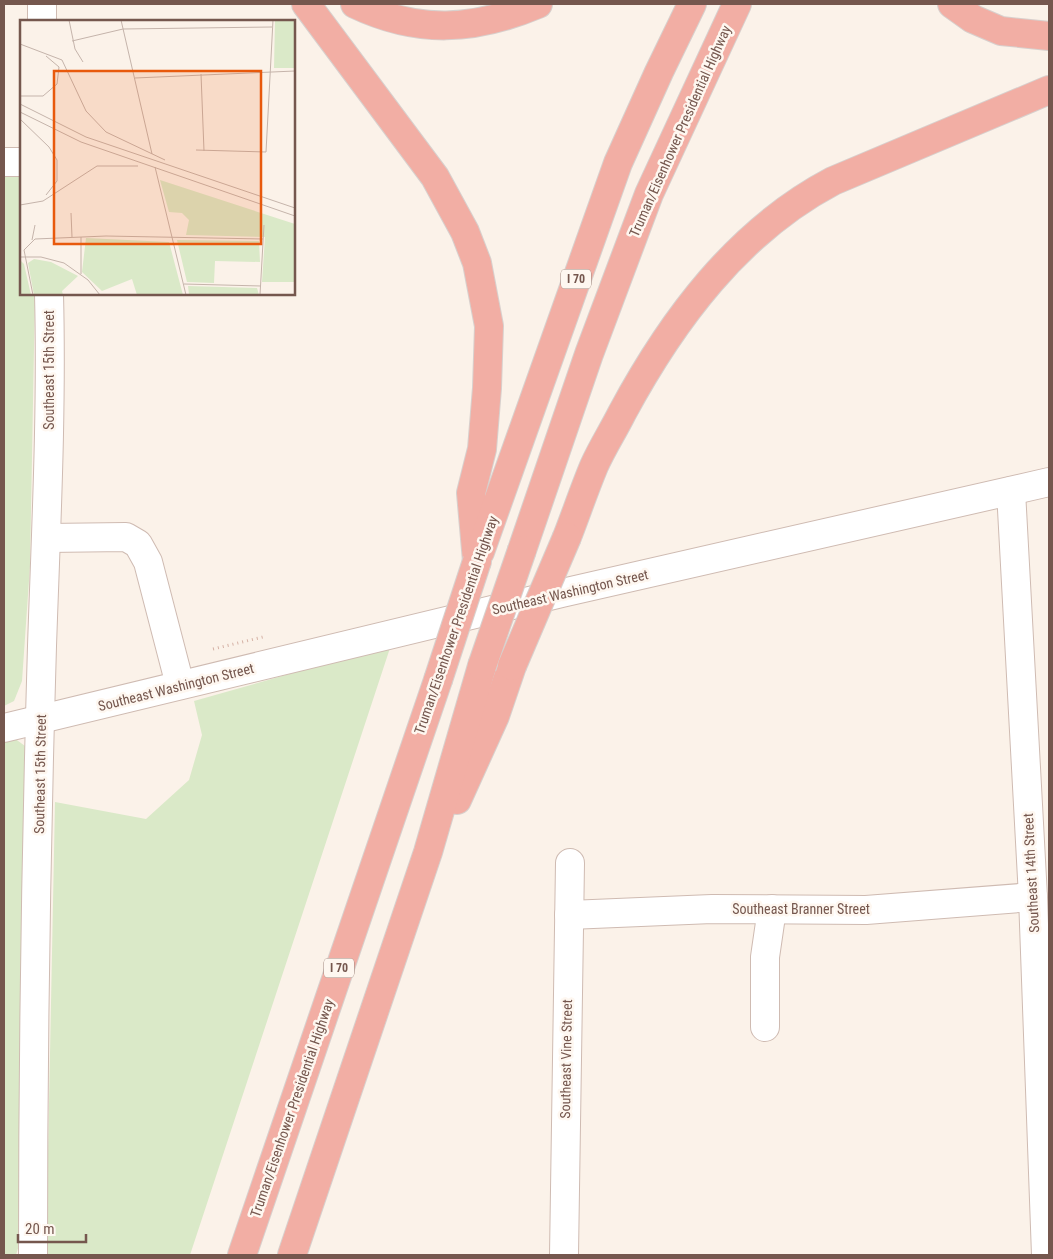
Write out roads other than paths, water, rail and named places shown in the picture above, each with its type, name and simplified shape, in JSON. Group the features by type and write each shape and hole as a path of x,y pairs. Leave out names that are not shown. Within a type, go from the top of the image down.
{"highway":[{"path":"306,4 435,177 465,232 477,264 489,326 483,433 471,493 477,561"},
{"path":"354,4 380,16 412,24 451,26 475,24 511,15 538,4"},
{"name":"Truman/Eisenhower Presidential Highway","path":"242,1255 477,561 618,164 658,72 692,4"},
{"name":"Truman/Eisenhower Presidential Highway","path":"292,1255 428,852 482,666 589,354 649,194 737,4"},
{"path":"952,4 973,19 1001,31 1049,36"},
{"path":"428,852 462,792 494,716 512,666 567,537 594,465 647,367 684,313 743,245 782,212 809,194 833,181 1049,90"}],"street":[{"path":"42,4 42,20"},
{"path":"4,162 20,162"},
{"name":"Southeast 15th Street","path":"33,1255 33,1096 47,538 49,295"},
{"name":"Southeast Washington Street","path":"4,728 571,591 1049,482"},
{"name":"Southeast 14th Street","path":"1011,491 1033,897 1046,1255"},
{"path":"47,538 126,537 138,544 148,562 180,686"},
{"name":"Southeast Vine Street","path":"564,1255 570,863"},
{"name":"Southeast Branner Street","path":"568,915 654,910 866,910 1033,897"},
{"path":"765,1027 764,957 772,909"}]}
